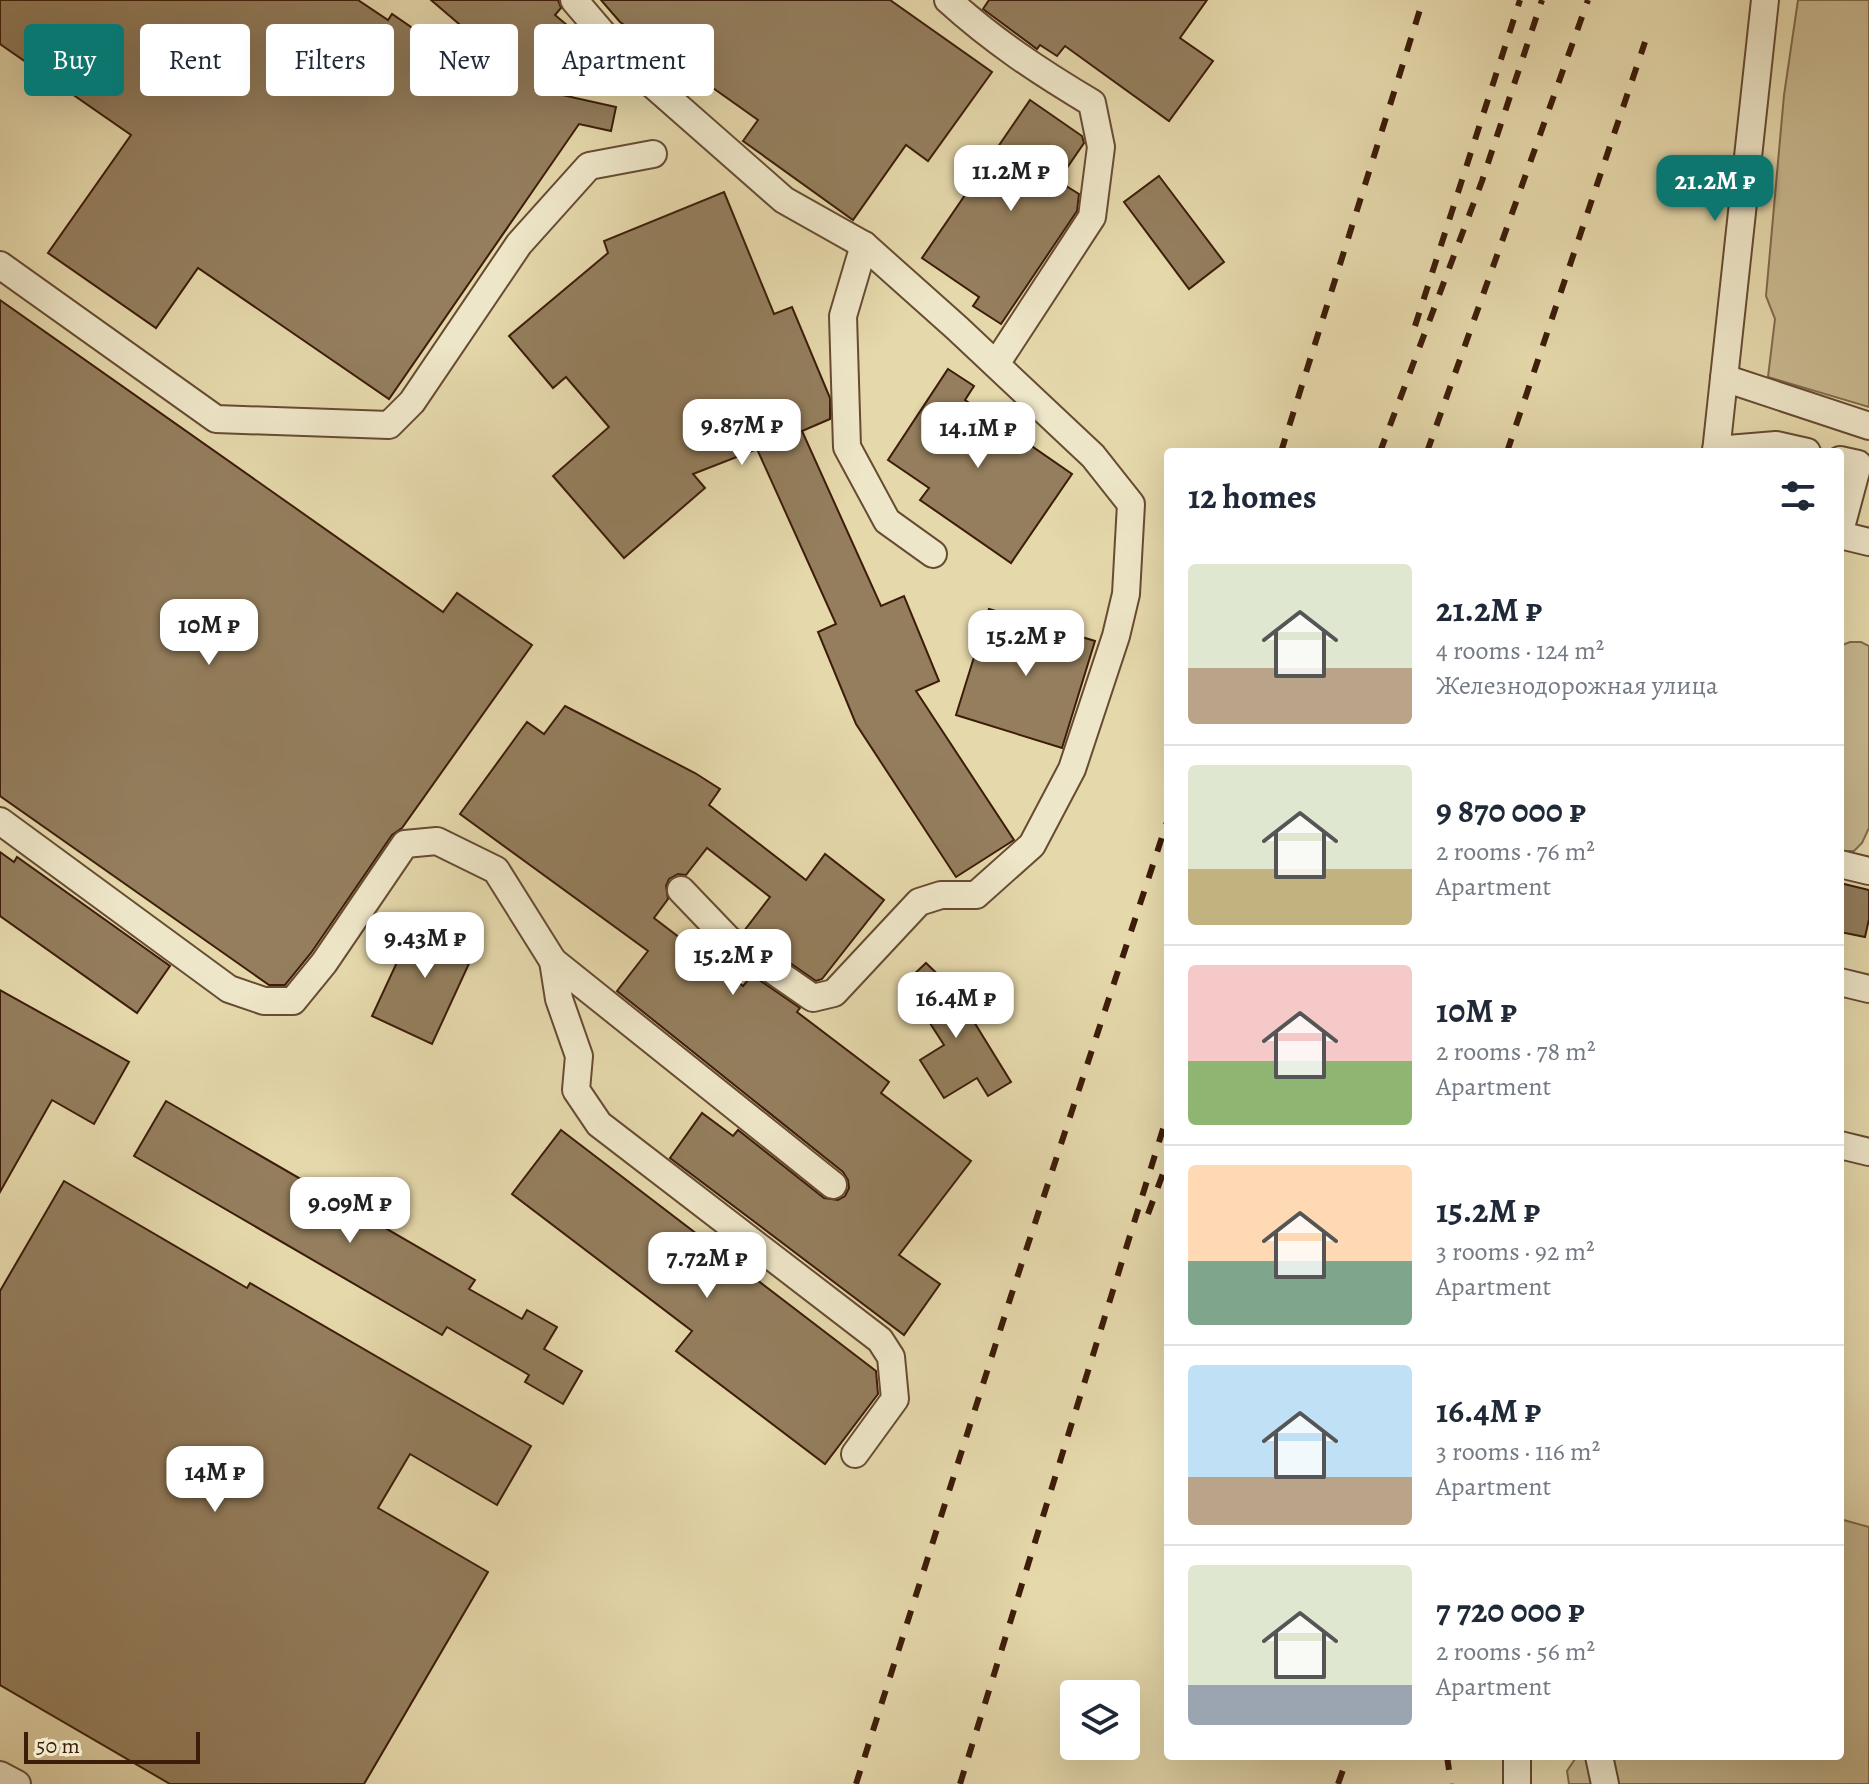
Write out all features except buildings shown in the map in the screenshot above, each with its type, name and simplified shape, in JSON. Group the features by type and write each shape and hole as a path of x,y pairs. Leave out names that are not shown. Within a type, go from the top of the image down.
{"street":[{"path":"574,0 627,62 784,200 864,245 996,364 1093,456 1131,504 1126,594 1116,636 1072,769 1032,845 976,895 941,895 919,902 834,993 813,998 728,939 681,890"},
{"path":"948,0 1028,65 1092,103 1101,147 1092,217 996,364"},
{"path":"1716,448 1765,0"},
{"path":"0,265 216,419 389,425 412,402 519,244 589,166 653,154"},
{"path":"864,245 843,316 847,447 887,521 933,554"},
{"path":"1724,378 1869,426"},
{"path":"1844,461 1858,464 1844,518"},
{"path":"1844,534 1869,542"},
{"path":"0,821 229,989 264,1001 293,1001 324,963 405,844 437,841 496,870 553,961 833,1185"},
{"path":"1844,865 1869,871"},
{"path":"553,961 559,999 579,1056 576,1090 599,1124 880,1340 891,1357 895,1399 855,1454"},
{"path":"1844,983 1869,989"},
{"path":"1844,1146 1869,1152"},
{"path":"1517,1760 1517,1784"},
{"path":"1600,1760 1605,1784"},
{"path":"0,1775 17,1784"}],"shaded area":[{"path":"1798,0 1869,0 1869,407 1768,377 1775,319 1766,296 1784,95"},
{"path":"1861,642 1869,646 1869,828 1854,851 1844,851 1844,644"},
{"path":"1844,1520 1869,1527 1869,1784 1569,1784 1567,1771 1574,1760 1844,1760"}],"railway":[{"path":"1282,448 1423,0"},
{"path":"1415,326 1520,0"},
{"path":"1382,448 1482,181 1542,0"},
{"path":"1428,448 1588,0"},
{"path":"1508,448 1645,42"},
{"path":"856,1784 1011,1296 1164,831"},
{"path":"960,1784 1164,1126"},
{"path":"1148,1214 1164,1171"},
{"path":"1338,1784 1347,1760"},
{"path":"1448,1760 1451,1784"}]}
